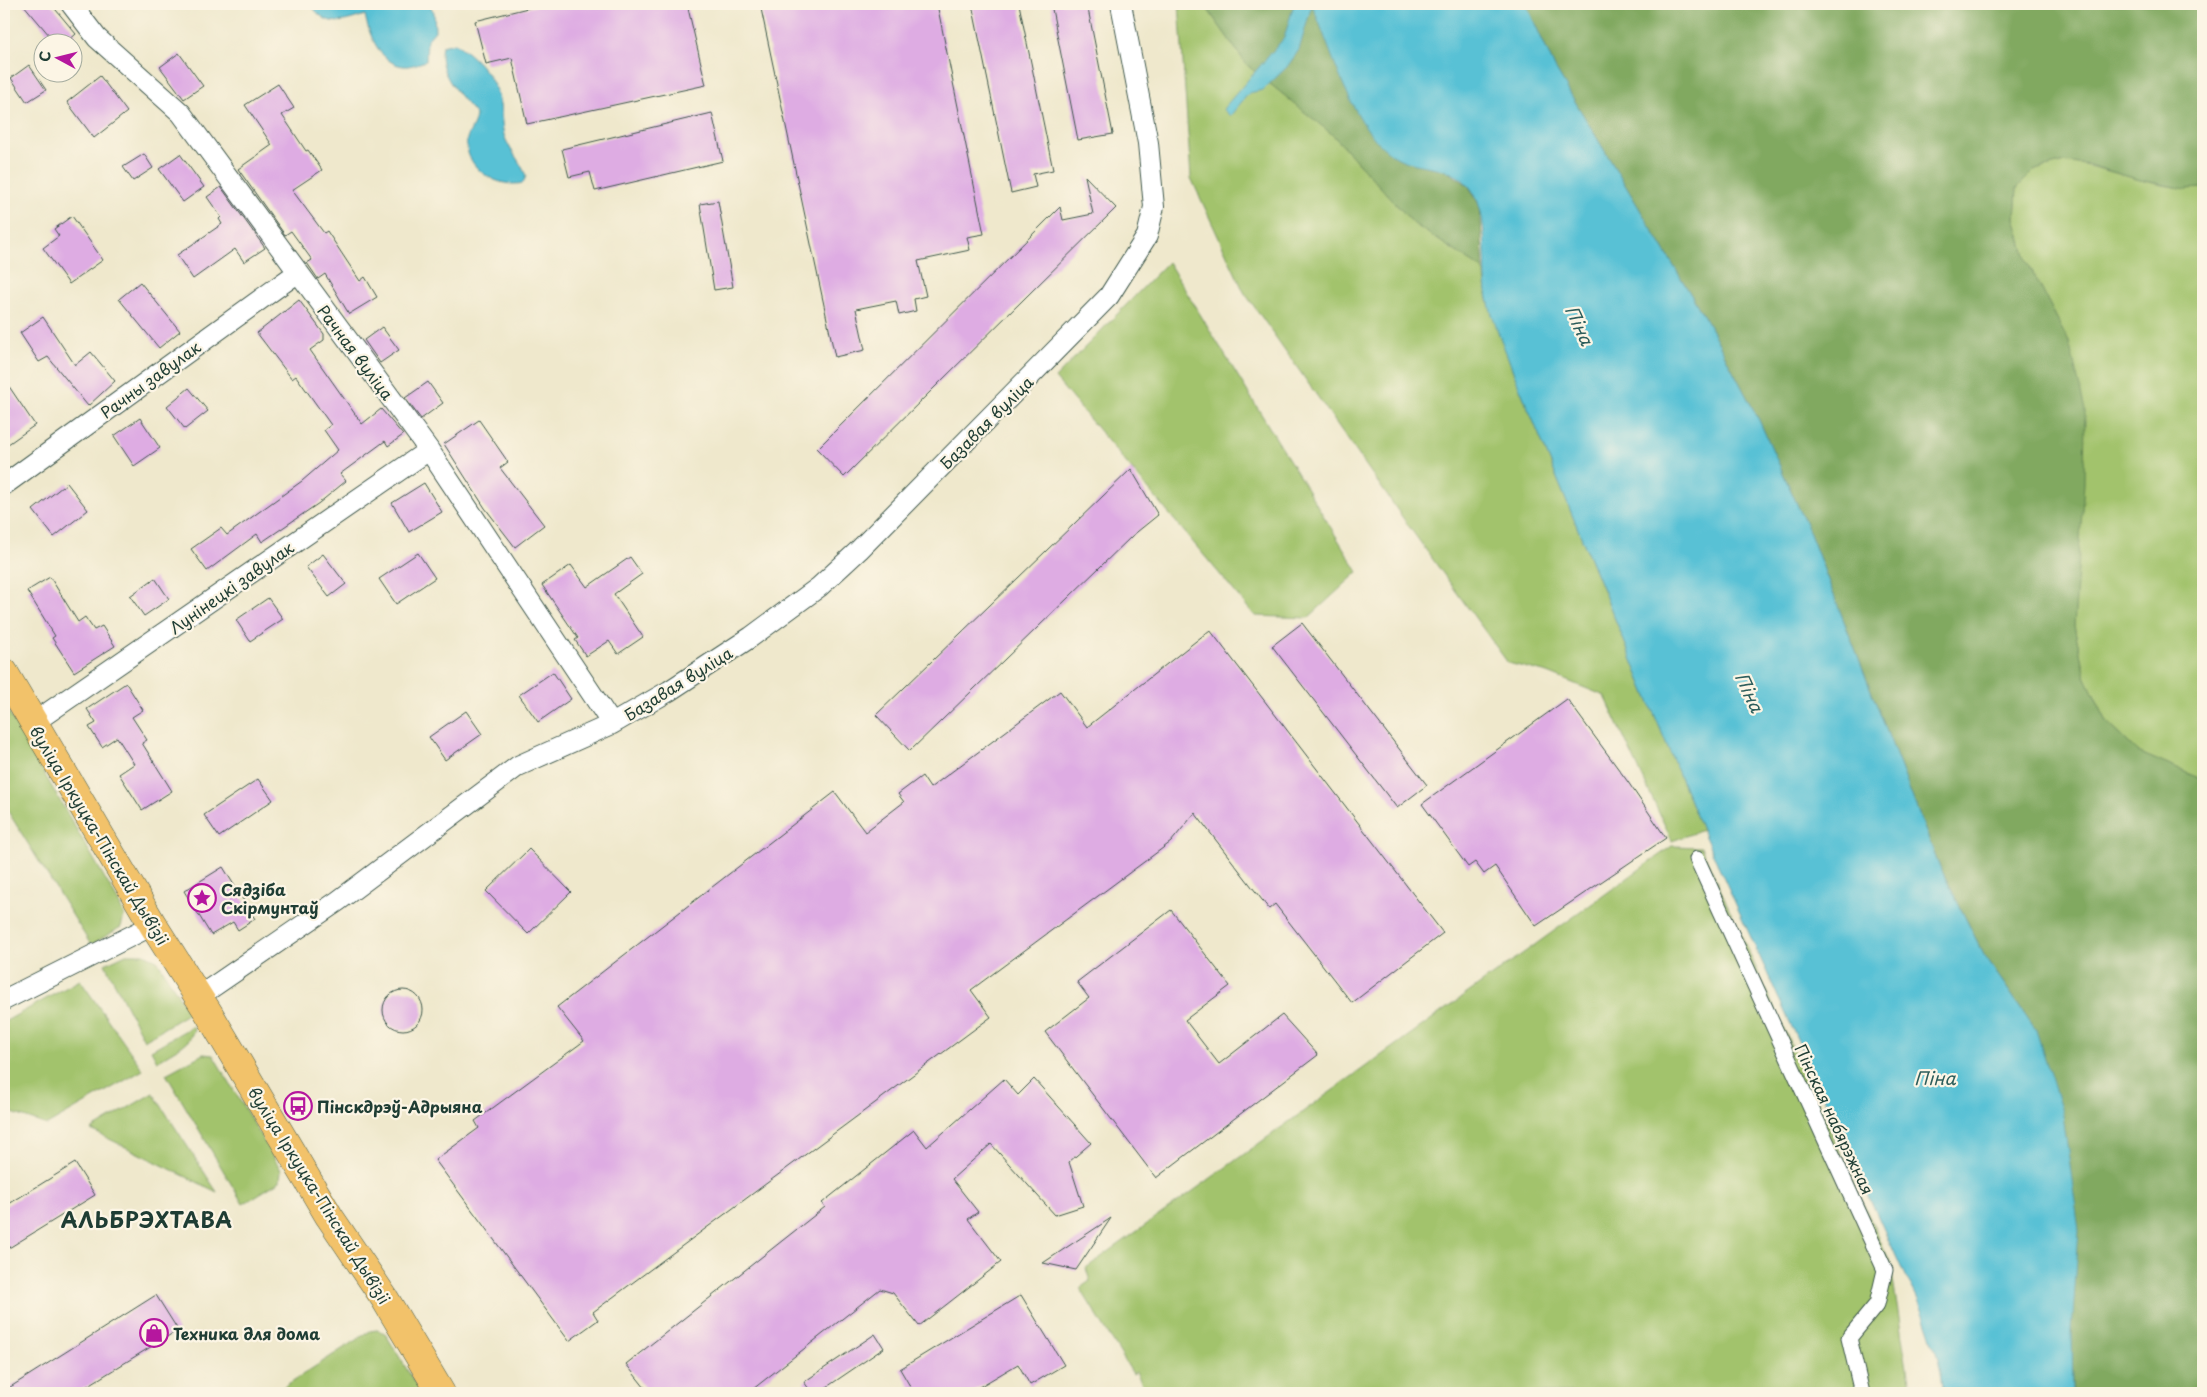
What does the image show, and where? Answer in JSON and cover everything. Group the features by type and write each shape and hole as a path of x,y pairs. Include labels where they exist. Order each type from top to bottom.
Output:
{"main road":[{"name":"вуліца Іркуцка-Пінскай Дывізіі","path":"4,672 152,925 198,997 329,1216 385,1299 442,1393"}],"street":[{"name":"Рачная вуліца","path":"71,4 97,38 181,113 296,272 429,450 612,724"},
{"name":"Базавая вуліца","path":"612,724 669,691 751,637 819,587 859,550 1109,296 1147,236 1154,207 1148,143 1121,4"},
{"name":"Рачны завулак","path":"4,486 296,272"},
{"name":"Лунінецкі завулак","path":"33,723 429,450"},
{"path":"198,997 338,901 518,766 612,724"},
{"name":"Пінская набярэжная","path":"1697,859 1885,1270 1877,1304 1849,1338 1862,1393"},
{"path":"4,1000 152,925"}],"green space":[{"path":"1179,4 1204,4 1247,65 1333,135 1414,224 1484,270 1488,301 1514,374 1702,830 1672,841 1605,696 1548,673 1508,663 1410,528 1244,292 1191,178"},
{"path":"1204,4 1312,4 1352,101 1422,165 1445,170 1468,185 1480,206 1484,270 1414,224 1333,135 1247,65"},
{"path":"1526,4 2203,4 2203,188 2186,189 2140,180 2089,165 2064,162 2035,170 2017,188 2015,218 2026,259 2069,342 2085,410 2084,483 2074,626 2085,676 2107,722 2138,752 2203,780 2203,1393 2073,1393 2072,1330 2036,1030 1984,955 1938,863 1807,526 1759,420 1708,323 1555,68"},
{"path":"2064,162 2168,186 2203,188 2203,780 2138,752 2107,722 2085,676 2074,626 2077,560 2069,342 2026,259 2015,218 2017,188 2035,170"},
{"path":"1168,262 1358,572 1308,618 1255,616 1055,378"},
{"path":"4,704 118,901 124,915 121,927 91,945 4,805"},
{"path":"1672,846 1701,847 1890,1262 1911,1393 1147,1393 1136,1372 1133,1374 1080,1288 1090,1281 1086,1268"},
{"path":"126,954 144,954 157,960 189,1013 144,1040 105,964"},
{"path":"80,980 143,1070 47,1125 4,1110 4,1022"},
{"path":"193,1026 194,1030 189,1040 157,1061 151,1050"},
{"path":"203,1054 213,1055 281,1170 280,1181 243,1204 166,1074"},
{"path":"153,1093 217,1192 91,1130"},
{"path":"377,1330 385,1333 421,1393 274,1393 370,1331"}],"water":[{"path":"316,4 428,4 434,12 435,31 427,40 426,61 409,66 395,64 388,60 377,47 369,31 365,15 343,21 331,21 314,9"},
{"name":"Піна","path":"1294,4 1526,4 1555,68 1708,323 1759,420 1807,526 1938,863 1984,955 2036,1030 2063,1115 2079,1230 2072,1330 2073,1393 1943,1393 1943,1383 1936,1352 1918,1300 1906,1278 1702,830 1514,374 1496,327 1488,299 1483,223 1475,196 1468,185 1452,173 1398,158 1382,147 1368,131 1346,90 1312,5 1299,50 1287,67 1263,90 1249,93 1230,116 1223,109 1284,38"},
{"path":"455,43 482,67 496,91 500,104 504,135 526,176 523,183 503,183 493,179 476,167 471,159 467,149 467,139 476,115 451,83 446,74 441,56 442,46"}],"building":[{"path":"23,4 51,4 74,32 47,32"},
{"path":"544,4 687,4 706,85 527,124 512,58 486,64 475,21"},
{"path":"760,4 937,4 984,234 967,237 970,250 918,261 926,296 914,299 916,311 899,315 896,301 856,309 865,350 835,357"},
{"path":"972,4 1019,4 1053,170 1033,174 1036,187 1011,193"},
{"path":"1051,4 1087,4 1113,134 1078,140"},
{"path":"179,53 203,86 184,99 160,67"},
{"path":"29,65 32,69 32,82 41,82 46,90 27,102 11,78"},
{"path":"100,76 127,112 94,138 67,102"},
{"path":"278,84 294,108 282,115 306,151 308,150 322,170 292,190 324,233 327,231 360,281 365,277 377,297 349,314 325,274 318,279 307,263 312,260 291,231 285,235 238,169 272,145 245,105"},
{"path":"712,113 723,161 595,191 590,172 569,177 562,149"},
{"path":"144,154 153,168 133,181 123,167"},
{"path":"180,154 204,187 183,202 159,169"},
{"path":"1085,176 1116,208 844,477 817,449 1060,207 1063,220 1093,214"},
{"path":"221,187 265,248 244,262 235,249 193,279 177,255 222,224 219,219 221,217 207,197"},
{"path":"718,201 733,287 714,290 700,204"},
{"path":"72,216 103,260 69,284 43,248 59,236 54,229"},
{"path":"140,282 180,331 159,348 119,299"},
{"path":"299,300 324,334 324,340 310,350 362,424 381,409 403,435 388,446 385,441 340,474 346,481 319,503 262,542 257,534 207,571 191,549 221,528 227,535 302,481 338,450 324,430 331,425 296,376 292,379 257,333"},
{"path":"43,317 75,365 91,352 115,381 88,406 48,357 39,362 20,333"},
{"path":"382,327 399,350 380,363 364,340"},
{"path":"4,379 35,425 4,447"},
{"path":"428,382 443,403 421,419 405,398"},
{"path":"189,388 208,411 185,429 167,406"},
{"path":"140,418 160,448 134,466 114,436"},
{"path":"479,420 508,462 500,468 544,525 515,547 485,508 444,444"},
{"path":"1131,469 1158,515 1132,536 910,751 876,715"},
{"path":"67,483 88,510 54,537 33,510"},
{"path":"424,483 442,512 409,532 392,503"},
{"path":"418,553 435,578 396,604 379,579"},
{"path":"323,554 346,584 329,597 306,567"},
{"path":"630,557 642,574 614,594 643,637 618,654 609,641 586,656 575,640 578,638 542,585 571,565 587,587"},
{"path":"50,577 78,622 85,617 94,630 102,626 115,646 74,672 52,638 55,636 27,591"},
{"path":"155,578 169,599 144,616 130,596"},
{"path":"268,598 283,619 250,641 236,620"},
{"path":"1302,623 1427,785 1397,808 1272,646"},
{"path":"1210,630 1443,933 1352,1003 1275,904 1269,909 1195,813 1171,842 971,990 991,1017 593,1312 598,1320 569,1341 435,1160 479,1128 475,1121 584,1041 557,1007 835,792 865,832 904,802 898,794 922,776 930,788 1060,691 1087,727"},
{"path":"553,672 571,699 538,722 519,695"},
{"path":"126,683 143,710 132,717 147,740 142,743 172,791 142,810 119,774 134,764 117,737 102,747 89,727 96,723 87,709"},
{"path":"1567,699 1628,782 1666,838 1536,926 1495,866 1484,874 1475,862 1468,867 1422,804"},
{"path":"466,711 482,734 445,760 429,737"},
{"path":"258,779 273,800 219,837 204,815"},
{"path":"529,849 571,892 528,934 486,891"},
{"path":"223,867 255,919 238,930 233,922 211,935 184,891"},
{"path":"1171,910 1230,986 1185,1020 1219,1064 1282,1015 1318,1055 1156,1178 1045,1032 1089,998 1077,982"},
{"path":"407,990 414,993 420,999 423,1010 422,1018 414,1027 407,1030 399,1030 392,1027 384,1018 383,1006 386,999 395,991"},
{"path":"1004,1079 1018,1095 1034,1079 1091,1143 1069,1162 1083,1206 1055,1215 991,1144 952,1179 978,1212 968,1219 1001,1262 919,1326 893,1293 880,1289 748,1393 649,1393 626,1364 825,1207 822,1203 914,1130 927,1147"},
{"path":"75,1163 95,1195 4,1251 4,1207"},
{"path":"1111,1218 1076,1270 1043,1263"},
{"path":"156,1295 178,1330 76,1393 4,1393 4,1391"},
{"path":"1021,1295 1064,1365 1030,1385 1018,1364 969,1393 914,1393 900,1369"},
{"path":"875,1334 884,1348 818,1393 812,1393 804,1382"}],"place":[{"name":"Сядзіба Скірмунтаў","path":"202,898"},
{"name":"Пінскдрэў-Адрыяна","path":"298,1106"},
{"name":"Техника для дома","path":"154,1333"}],"district":[{"name":"АЛЬБРЭХТАВА","path":"147,1219"}]}
